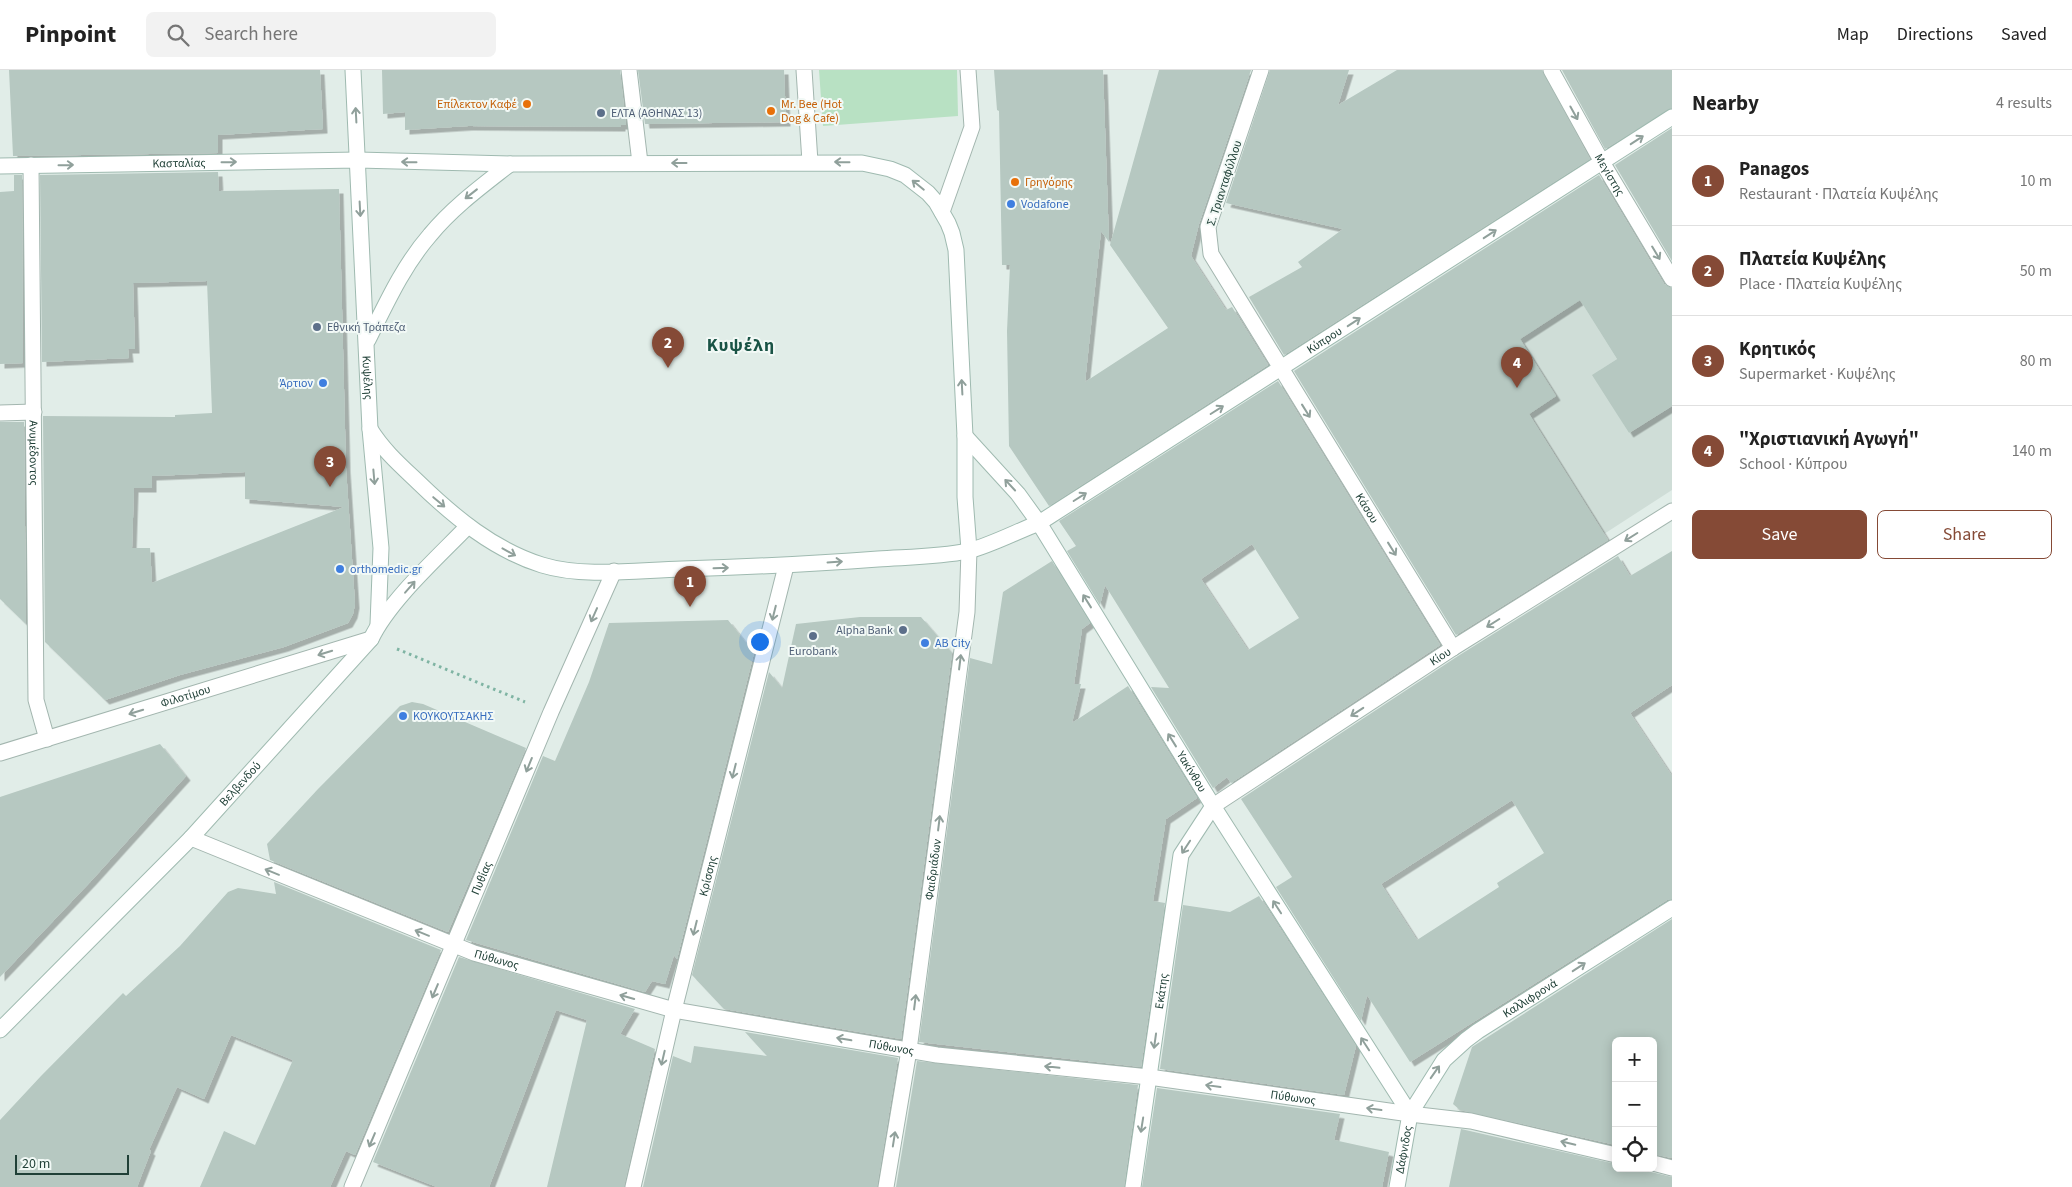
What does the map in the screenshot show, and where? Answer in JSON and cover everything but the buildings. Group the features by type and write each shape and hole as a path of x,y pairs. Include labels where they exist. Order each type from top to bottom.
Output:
{"street":[{"name":"Κυψέλης","path":"354,70 370,429 381,548 378,624"},
{"path":"629,70 640,163"},
{"path":"804,70 810,162"},
{"path":"942,212 972,127 968,70"},
{"name":"Σ. Τριανταφύλλου","path":"1261,70 1208,227 1211,254 1281,370"},
{"name":"Μεγίστης","path":"1550,70 1602,162 1672,278"},
{"name":"Κύπρου","path":"370,429 388,453 436,500 468,526 492,543 518,556 545,566 578,571 614,571 786,566 969,550 1039,523 1281,370 1672,117"},
{"name":"Κασταλίας","path":"0,166 358,160 510,164 810,162"},
{"name":"Φαιδριάδων","path":"810,162 862,163 890,169 905,175 928,193 942,212 952,233 956,250 965,436 965,497 969,550 967,612 909,1050 886,1187"},
{"path":"367,342 399,280 429,235 462,201 510,164"},
{"name":"Ανυμέδοντος","path":"30,165 36,700 46,739"},
{"name":"Κάσου","path":"1281,370 1453,648"},
{"path":"0,413 34,412"},
{"name":"Υακίνθου","path":"965,436 1018,494 1039,523 1213,806 1410,1114"},
{"name":"Κίου","path":"1213,806 1453,648 1672,511"},
{"name":"Βελβενδού","path":"0,1030 191,838 371,639 378,624 419,577 468,526"},
{"name":"Κρίσσης","path":"633,1187 674,1010 786,566"},
{"name":"Πυθίας","path":"352,1187 551,712 614,571"},
{"name":"Φιλοτίμου","path":"0,753 371,639"},
{"name":"Εκάτης","path":"1133,1187 1181,854 1213,806"},
{"name":"Πύθωνος","path":"191,838 454,946 674,1010 937,1055 1150,1077 1471,1121 1612,1154"},
{"name":"Καλλιφρονά","path":"1410,1114 1444,1060 1466,1040 1672,908"},
{"name":"Δάφνιδος","path":"1397,1187 1410,1114"},
{"path":"1657,1164 1672,1168"}],"path":[{"path":"371,639 551,712"}],"shaded area":[{"path":"1535,247 1574,290 1617,359 1600,370 1610,402 1629,433 1672,406 1672,490 1604,534 1529,414 1465,454"}],"green space":[{"path":"819,70 957,70 958,116 823,126"}],"place":[{"name":"Επίλεκτον Καφέ","path":"527,104"},
{"name":"Mr. Bee (Hot Dog & Cafe)","path":"771,111"},
{"name":"ΕΛΤΑ (ΑΘΗΝΑΣ 13)","path":"601,113"},
{"name":"Γρηγόρης","path":"1015,182"},
{"name":"Vodafone","path":"1011,204"},
{"name":"Εθνική Τράπεζα","path":"317,327"},
{"name":"Πλατεία Κυψέλης","path":"668,368"},
{"name":"Άρτιον","path":"323,383"},
{"name":"\"Χριστιανική Αγωγή\"","path":"1517,388"},
{"name":"Κρητικός","path":"330,487"},
{"name":"orthomedic.gr","path":"340,569"},
{"name":"Panagos","path":"690,607"},
{"name":"Alpha Bank","path":"903,630"},
{"name":"Eurobank","path":"813,636"},
{"name":"AB City","path":"925,643"},
{"name":"ΚΟΥΚΟΥΤΣΑΚΗΣ","path":"403,716"}],"district":[{"name":"Κυψέλη","path":"741,345"}]}
